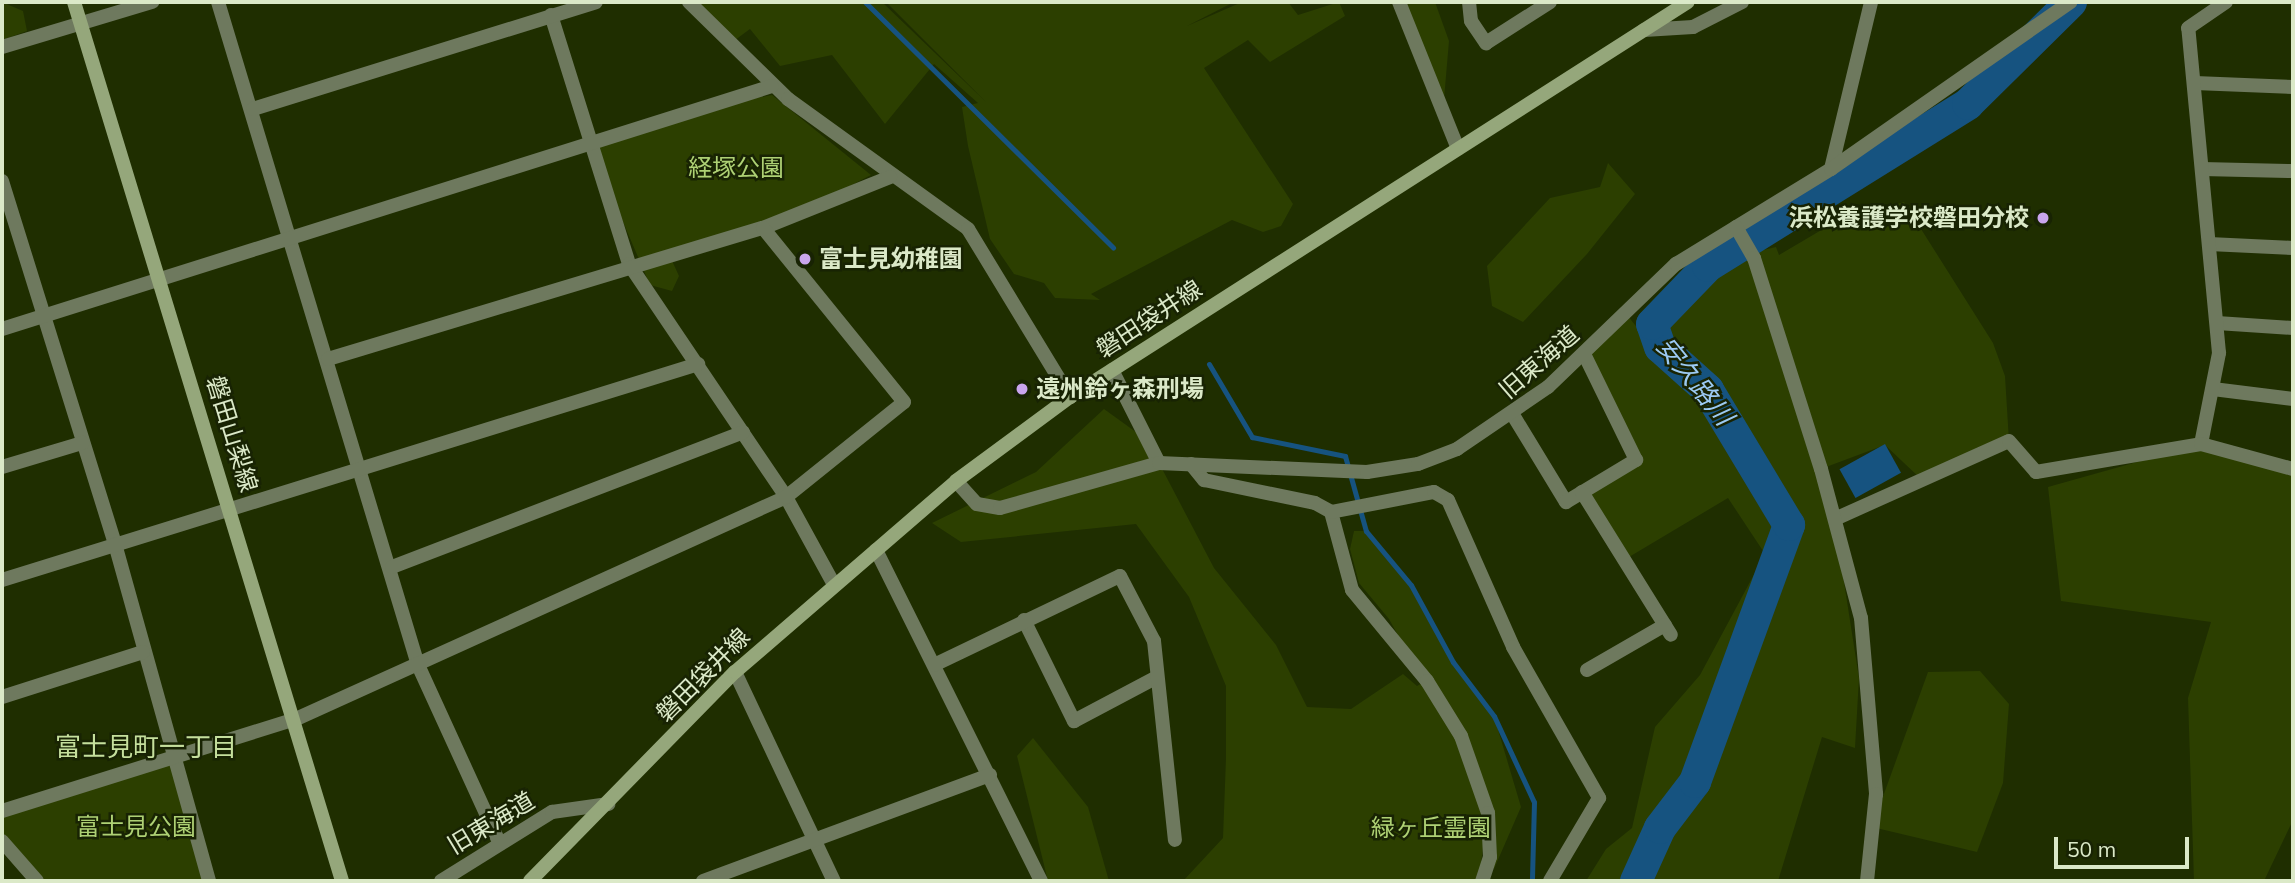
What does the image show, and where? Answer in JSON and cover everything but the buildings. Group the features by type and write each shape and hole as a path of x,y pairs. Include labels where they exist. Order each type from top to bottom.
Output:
{"main road":[{"name":"磐田山梨線","path":"74,2 233,512 342,881"},
{"name":"磐田袋井線","path":"530,881 735,672 833,583 956,481 1070,397 1687,2"}],"street":[{"path":"2,47 152,2"},
{"path":"218,2 392,567 418,665 498,840"},
{"path":"253,109 596,2"},
{"path":"689,2 772,86 890,177 968,229 1070,397"},
{"path":"1399,2 1458,149"},
{"path":"1469,2 1471,21 1486,43 1550,2"},
{"path":"1644,30 1693,27 1742,2"},
{"path":"1831,169 1871,2"},
{"name":"旧東海道","path":"956,481 977,504 1000,508 1159,463 1367,472 1418,464 1513,415 1584,354 1642,291 1736,227 1831,169 2070,2"},
{"path":"2201,444 2213,389 2217,323 2188,28 2226,2"},
{"path":"551,15 629,264 786,497 833,583"},
{"path":"2195,83 2293,87"},
{"path":"2,329 591,147 772,86"},
{"path":"2202,169 2293,171"},
{"path":"328,359 629,264 763,228 890,177"},
{"path":"3,188 41,316 115,544 172,758 209,881"},
{"path":"1736,227 1754,258 1837,518 1869,680 1876,794 1867,881"},
{"path":"2,811 296,719 418,665 500,622 786,497 904,402 763,228"},
{"path":"2209,244 2293,248"},
{"path":"2217,323 2293,328"},
{"path":"1513,415 1566,502 1636,460 1584,354"},
{"path":"2,580 115,544 233,512 698,364"},
{"path":"1112,370 1159,463"},
{"path":"2213,389 2293,399"},
{"path":"392,567 743,432"},
{"path":"1837,518 2009,442 2036,472 2201,444 2293,469"},
{"path":"2,467 82,443"},
{"path":"1191,464 1204,480 1315,503 1331,512 1434,492 1448,500 1514,647 1599,797 1550,881"},
{"path":"1582,492 1668,630 1587,670"},
{"path":"1331,512 1352,590 1427,681 1461,736 1488,813 1490,857 1482,881"},
{"path":"876,550 1041,881"},
{"path":"934,665 1120,576 1154,641 1175,841"},
{"path":"1024,620 1073,722 1157,677"},
{"path":"2,697 143,652"},
{"path":"735,672 834,881"},
{"path":"703,881 731,876 815,840 990,775"},
{"name":"旧東海道","path":"441,881 498,840 552,812 608,804"},
{"path":"2,841 37,881"}],"green space":[{"path":"2,2 23,11 27,31 2,40"},
{"path":"688,2 882,2 986,102 886,2 1234,2 1187,26 1242,2 1288,2 1298,15 1339,2 1345,16 1270,62 1248,40 1204,68 1293,204 1281,226 1263,232 1232,220 1091,294 1100,300 1055,298 1044,283 1014,274 990,239 968,146 962,107 978,103 934,64 885,124 832,55 780,66 750,29 731,43"},
{"path":"1399,2 1435,2 1449,41 1443,111"},
{"name":"経塚公園","path":"772,95 871,175 792,216 669,254 679,276 672,291 650,285 591,147 719,105"},
{"path":"1608,163 1635,194 1587,254 1523,322 1492,306 1487,266 1550,198 1600,187"},
{"path":"1904,202 1993,343 2005,376 2009,441 1922,480 1885,445 1826,467 1859,678 1855,748 1822,737 1778,881 1586,881 1606,849 1632,828 1655,727 1700,675 1765,554 1728,498 1624,560 1585,498 1641,462 1586,351 1624,311 1721,434 1660,347 1662,310 1720,260 1776,247 1779,255 1840,219"},
{"name":"緑ヶ丘霊園","path":"1104,409 1147,440 1214,568 1276,645 1307,707 1351,709 1403,674 1417,686 1424,682 1389,619 1359,583 1350,549 1354,531 1366,531 1411,585 1453,662 1494,716 1521,807 1494,869 1487,814 1479,881 1183,881 1223,838 1226,758 1226,686 1189,597 1136,524 961,542 932,523 1036,472"},
{"path":"2201,444 2293,469 2293,820 2264,881 2194,881 2188,698 2211,622 2061,601 2048,487"},
{"path":"1980,671 2009,704 2003,783 1977,852 1872,827 1928,672"},
{"path":"1033,738 1088,807 1109,881 1048,881 1017,756"},
{"name":"富士見公園","path":"171,758 209,881 41,881 2,836 2,816"}],"water":[{"path":"1885,444 1901,473 1856,498 1840,469"}],"waterway":[{"path":"865,2 1113,247"},
{"name":"安久路川","path":"1636,881 1660,828 1695,782 1789,525 1708,390 1660,347 1652,324 1708,266 1968,104 2071,2"},
{"path":"1209,364 1252,437 1345,456 1366,531 1411,585 1453,662 1494,716 1534,802 1532,881"}],"place":[{"name":"浜松養護学校磐田分校","path":"2043,218"},
{"name":"富士見幼稚園","path":"805,259"},
{"name":"遠州鈴ヶ森刑場","path":"1022,389"}],"district":[{"name":"富士見町一丁目","path":"146,747"}]}
